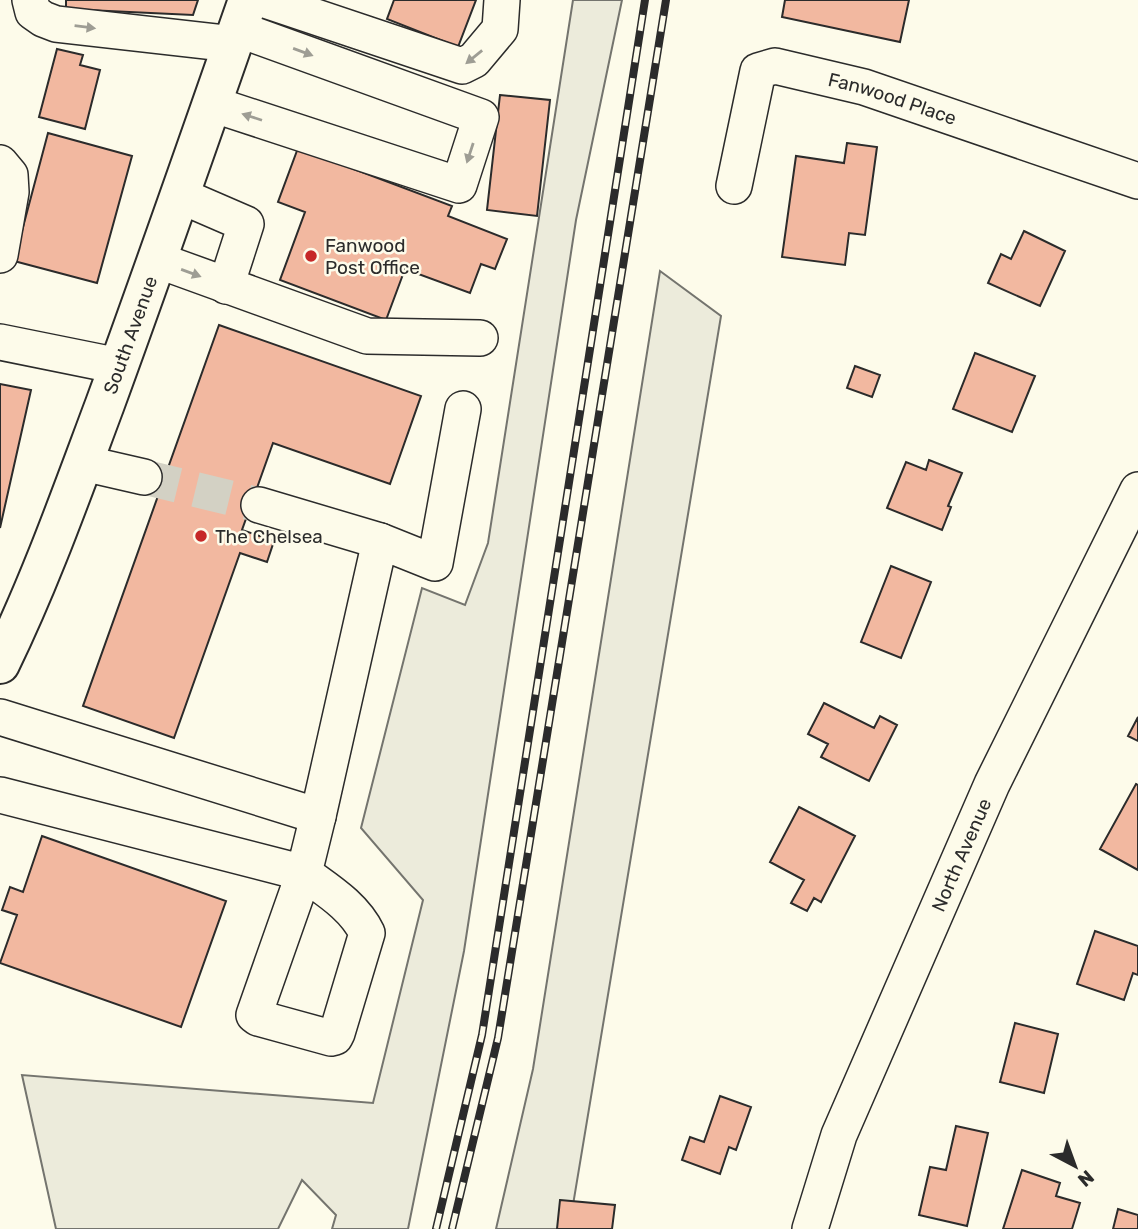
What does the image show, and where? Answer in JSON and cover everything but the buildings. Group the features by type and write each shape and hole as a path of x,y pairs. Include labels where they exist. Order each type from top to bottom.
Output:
{"main road":[{"name":"South Avenue","path":"0,664 26,609 83,463 240,24"}],"street":[{"path":"30,0 33,12 56,24 240,24 481,117 459,185 212,104"},
{"path":"265,0 462,66 474,60 500,29 502,0"},
{"name":"Fanwood Place","path":"734,186 758,71 775,66 864,87 1138,181"},
{"path":"0,163 10,175 11,192 0,255"},
{"path":"179,195 246,224 226,286"},
{"path":"157,260 367,336 480,338"},
{"path":"0,342 119,366"},
{"path":"259,505 380,541 435,564 463,409"},
{"path":"83,463 144,477"},
{"name":"North Avenue","path":"810,1229 839,1135 992,784 1138,490"},
{"path":"0,795 304,873 380,541"},
{"path":"0,717 318,816"}],"shaded area":[{"path":"573,0 622,0 576,220 464,951 408,1229 332,1229 336,1215 302,1180 278,1229 56,1229 22,1075 373,1103 423,900 361,828 422,588 465,605 488,543"},
{"path":"660,271 721,316 569,1229 496,1229 533,1069"}],"tunnel":[{"path":"144,477 259,505"}],"railway":[{"path":"436,1229 482,1035 645,0"},
{"path":"452,1229 498,1038 666,0"}],"place":[{"name":"Fanwood Post Office","path":"311,256"},
{"name":"The Chelsea","path":"201,536"}]}
